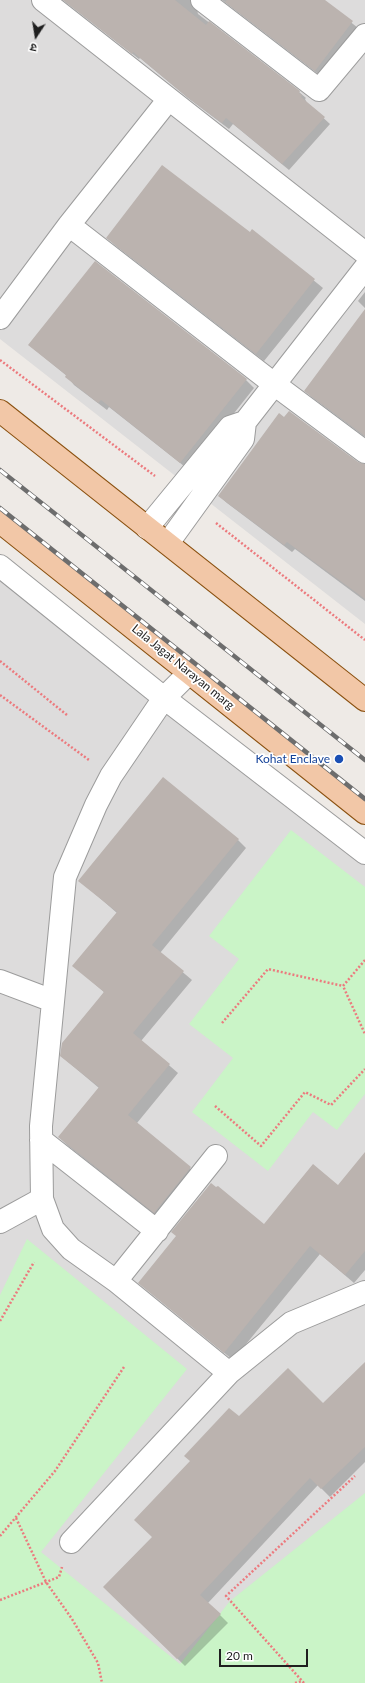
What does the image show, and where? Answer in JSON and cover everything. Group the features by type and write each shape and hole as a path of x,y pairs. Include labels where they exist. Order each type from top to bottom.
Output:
{"main road":[{"path":"0,411 365,700"},
{"name":"Lala Jagat Narayan marg","path":"0,522 365,813"}],"street":[{"path":"43,0 365,252"},
{"path":"202,0 319,90 365,35"},
{"path":"0,318 69,226 169,99"},
{"path":"69,226 365,452"},
{"path":"168,544 243,439 245,422 365,268"},
{"path":"147,528 230,427 245,422"},
{"path":"0,566 164,698 365,853"},
{"path":"189,673 164,698 111,776 96,805 65,877 40,1126 42,1199 53,1229 70,1249 116,1281 229,1373"},
{"path":"0,981 53,1001"},
{"path":"41,1140 157,1231"},
{"path":"116,1281 216,1156"},
{"path":"0,1222 42,1199"},
{"path":"71,1542 229,1373 291,1323 365,1292"}],"path":[{"path":"0,661 67,715"},
{"path":"0,695 111,776"},
{"path":"343,986 365,960"},
{"path":"222,1023 268,969 343,986"},
{"path":"343,986 365,1034"},
{"path":"215,1106 261,1146 305,1092 330,1105 365,1069"},
{"path":"0,1321 34,1262"},
{"path":"0,1536 55,1471 124,1367"},
{"path":"303,1682 226,1596 355,1476"},
{"path":"16,1518 46,1582 72,1619 98,1663 102,1683"},
{"path":"0,1600 59,1577 71,1542"},
{"path":"295,1683 303,1682"}],"shaded area":[{"path":"0,0 365,0 365,624 0,339"},
{"path":"0,558 365,851 365,1683 0,1683"}],"green space":[{"path":"291,830 365,887 365,1094 337,1130 313,1112 268,1171 192,1112 233,1058 189,1024 239,959 209,936"},
{"path":"27,1239 187,1369 41,1552 180,1664 230,1601 365,1493 365,1683 0,1683 0,1295"}],"building":[{"path":"63,0 175,0 206,25 209,21 300,91 299,93 302,95 301,97 325,117 282,164 226,118 222,123 187,97 133,52 132,54"},
{"path":"227,0 325,0 353,21 315,71 225,2"},
{"path":"162,165 250,232 252,229 315,279 256,354 106,238"},
{"path":"95,261 247,379 180,463 101,400 98,403 28,345"},
{"path":"365,309 365,436 304,391"},
{"path":"289,411 358,462 365,464 365,599 287,542 284,545 218,496 279,413 284,417"},
{"path":"163,777 239,839 152,945 184,971 133,1033 170,1064 128,1115 191,1167 154,1213 58,1137 99,1087 60,1056 62,1043 104,992 72,966 117,912 78,881"},
{"path":"365,1152 365,1251 345,1275 310,1246 224,1353 138,1283 176,1236 171,1232 211,1183 216,1187 218,1186 264,1224 313,1164 338,1185"},
{"path":"365,1362 365,1447 321,1489 310,1478 200,1595 221,1614 177,1659 103,1587 152,1537 134,1520 190,1461 184,1456 229,1408 239,1416 288,1368 323,1403"}],"railway":[{"path":"0,470 365,760"},
{"path":"0,508 365,799"}],"place":[{"name":"Kohat Enclave","path":"339,759"}]}
